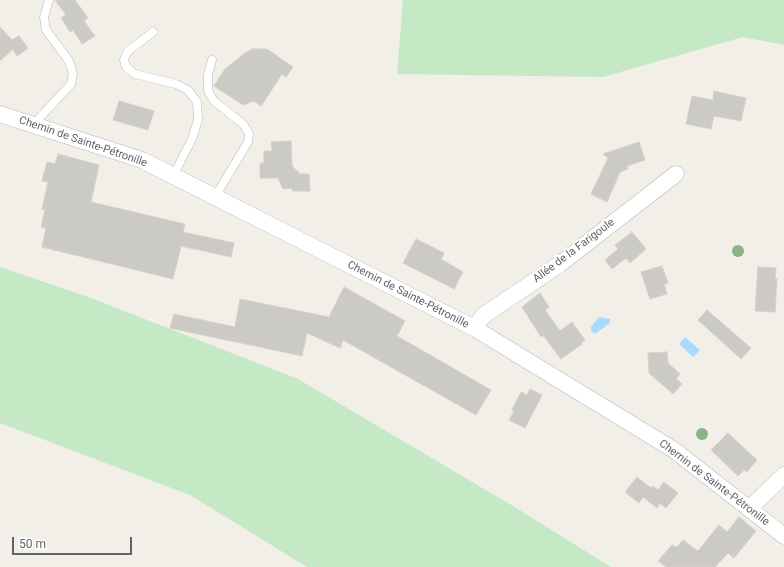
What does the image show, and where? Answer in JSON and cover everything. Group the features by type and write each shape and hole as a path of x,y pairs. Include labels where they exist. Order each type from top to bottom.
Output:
{"street":[{"name":"Chemin de Sainte-Pétronille","path":"0,114 142,160 474,328 674,450 784,536"},
{"name":"Allée de la Farigoule","path":"474,328 484,315 560,264 676,174"},
{"path":"749,509 784,475"}],"lane":[{"path":"33,125 71,84 73,74 69,61 46,30 44,17 49,0"},
{"path":"153,32 127,52 124,60 126,67 135,74 176,84 188,90 196,102 198,120 192,139 173,176"},
{"path":"212,60 208,75 208,91 214,101 243,124 249,134 248,142 215,197"}],"green space":[{"path":"403,0 784,0 784,45 743,37 603,77 397,74"},
{"path":"0,267 91,298 298,379 518,509 611,567 307,567 190,495 0,423"}],"water":[{"path":"599,317 610,319 610,323 595,334 591,331 591,327"},
{"path":"685,337 700,350 693,357 679,344"}],"building":[{"path":"55,0 75,0 88,18 84,21 95,36 82,44 73,30 70,32 61,18 66,15"},
{"path":"0,27 12,40 19,36 28,48 17,56 13,49 0,61"},
{"path":"253,49 267,49 293,67 286,77 282,74 261,106 254,101 243,105 214,86 225,69 245,53"},
{"path":"714,91 746,98 741,121 714,116 711,129 686,124 692,96 713,100"},
{"path":"119,101 154,111 148,130 113,120"},
{"path":"291,141 292,166 300,174 309,174 310,191 293,191 291,188 283,189 278,178 260,178 260,163 264,163 264,151 272,151 271,142"},
{"path":"639,142 645,160 627,166 628,169 620,172 607,202 591,194 608,158 603,154"},
{"path":"58,154 99,165 91,202 185,224 183,232 234,243 231,257 181,246 173,279 42,247 46,228 41,227 45,210 42,209 48,182 42,181 47,162 55,164"},
{"path":"632,232 646,249 630,263 626,258 612,269 605,260 618,249 615,245"},
{"path":"416,239 444,253 441,259 463,272 454,289 403,263"},
{"path":"662,266 668,283 664,284 667,294 650,299 641,272"},
{"path":"758,267 776,268 775,279 777,279 775,312 755,311"},
{"path":"344,287 405,321 397,336 491,390 476,415 343,340 340,348 307,333 302,356 170,328 174,314 235,327 240,299 329,317"},
{"path":"540,293 549,307 545,310 560,331 572,322 585,340 581,343 582,344 561,359 543,335 541,337 522,307"},
{"path":"707,310 751,348 741,359 698,320"},
{"path":"667,352 668,363 680,374 676,379 682,384 673,394 649,373 648,353"},
{"path":"530,389 542,395 525,428 509,420 521,392 527,395"},
{"path":"728,433 757,460 747,472 744,470 738,476 711,450"},
{"path":"637,477 651,488 652,486 658,490 664,482 678,493 666,508 660,503 657,508 643,497 639,503 625,492"},
{"path":"739,517 756,531 734,558 728,553 715,567 666,567 658,561 672,545 677,547 683,540 698,551 719,525 727,532"}]}
